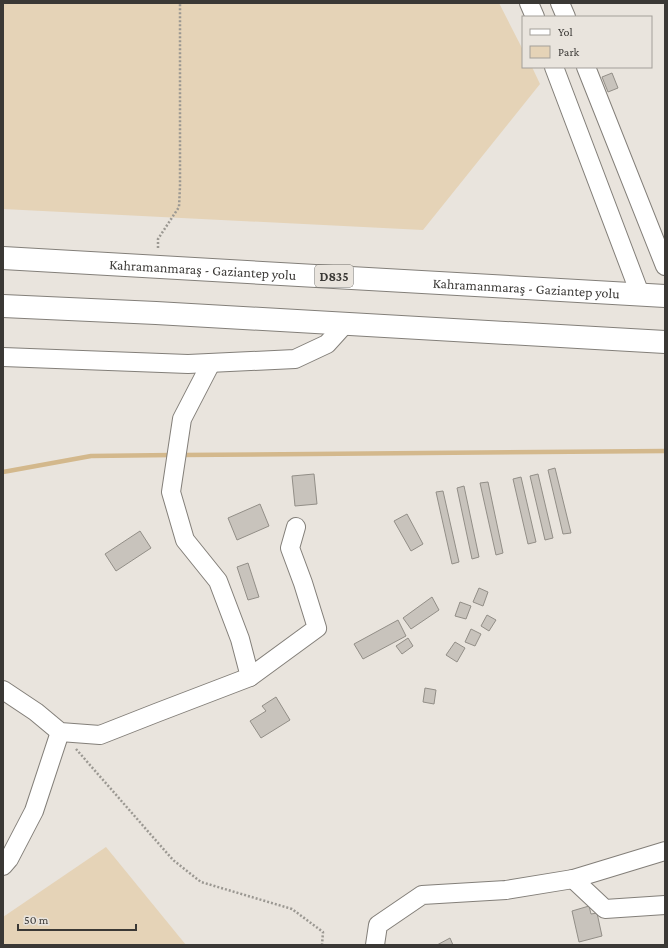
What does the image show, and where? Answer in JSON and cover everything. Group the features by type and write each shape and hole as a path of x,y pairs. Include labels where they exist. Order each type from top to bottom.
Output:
{"highway":[{"name":"Kahramanmaraş - Gaziantep yolu","path":"3,258 665,296"},
{"path":"3,306 148,312 665,342"}],"street":[{"path":"529,3 535,16"},
{"path":"560,3 566,16"},
{"path":"554,68 640,294"},
{"path":"586,68 665,266"},
{"path":"3,357 188,364 295,358 327,344 346,323"},
{"path":"211,363 182,419 171,492 185,540 218,581 240,639 250,677"},
{"path":"3,690 36,712 60,732 100,735 250,677 317,628 290,548 296,527"},
{"path":"3,866 9,859 34,811 60,732"},
{"path":"375,945 378,925 422,895 506,890 573,878 665,851"},
{"path":"573,878 605,909 665,905"}],"path":[{"path":"157,266 158,239 179,207 180,3"},
{"path":"60,732 173,860 201,882 292,909 323,932 322,945"}],"green space":[{"path":"3,3 499,3 522,48 522,68 532,68 540,84 423,230 3,209"},
{"path":"106,847 186,945 3,945 3,917"}],"building":[{"path":"612,73 618,88 608,92 602,77"},
{"path":"555,468 571,533 563,534 548,470"},
{"path":"314,474 317,504 295,506 292,476"},
{"path":"538,474 553,538 545,540 530,476"},
{"path":"521,477 536,542 528,544 513,479"},
{"path":"488,482 503,553 496,555 480,483"},
{"path":"464,486 479,557 472,559 457,488"},
{"path":"443,491 459,562 452,564 436,492"},
{"path":"260,504 269,526 237,540 228,518"},
{"path":"407,514 423,544 411,551 394,521"},
{"path":"140,531 151,548 116,571 105,554"},
{"path":"248,563 259,597 248,600 237,567"},
{"path":"479,588 488,592 483,606 473,602"},
{"path":"432,597 439,610 411,629 403,618"},
{"path":"460,602 471,606 466,619 455,616"},
{"path":"487,615 496,620 489,631 481,626"},
{"path":"398,620 406,636 363,659 354,644"},
{"path":"471,629 481,634 475,646 465,642"},
{"path":"408,638 413,646 402,654 396,646"},
{"path":"455,642 465,648 457,662 446,655"},
{"path":"425,688 436,690 434,704 423,702"},
{"path":"276,697 290,720 261,738 250,721 266,711 262,706"},
{"path":"589,906 591,914 597,913 602,936 579,942 572,911"},
{"path":"450,938 453,945 437,945"}],"waterway":[{"path":"181,455 665,451"},
{"path":"3,472 91,456 172,455"}]}
